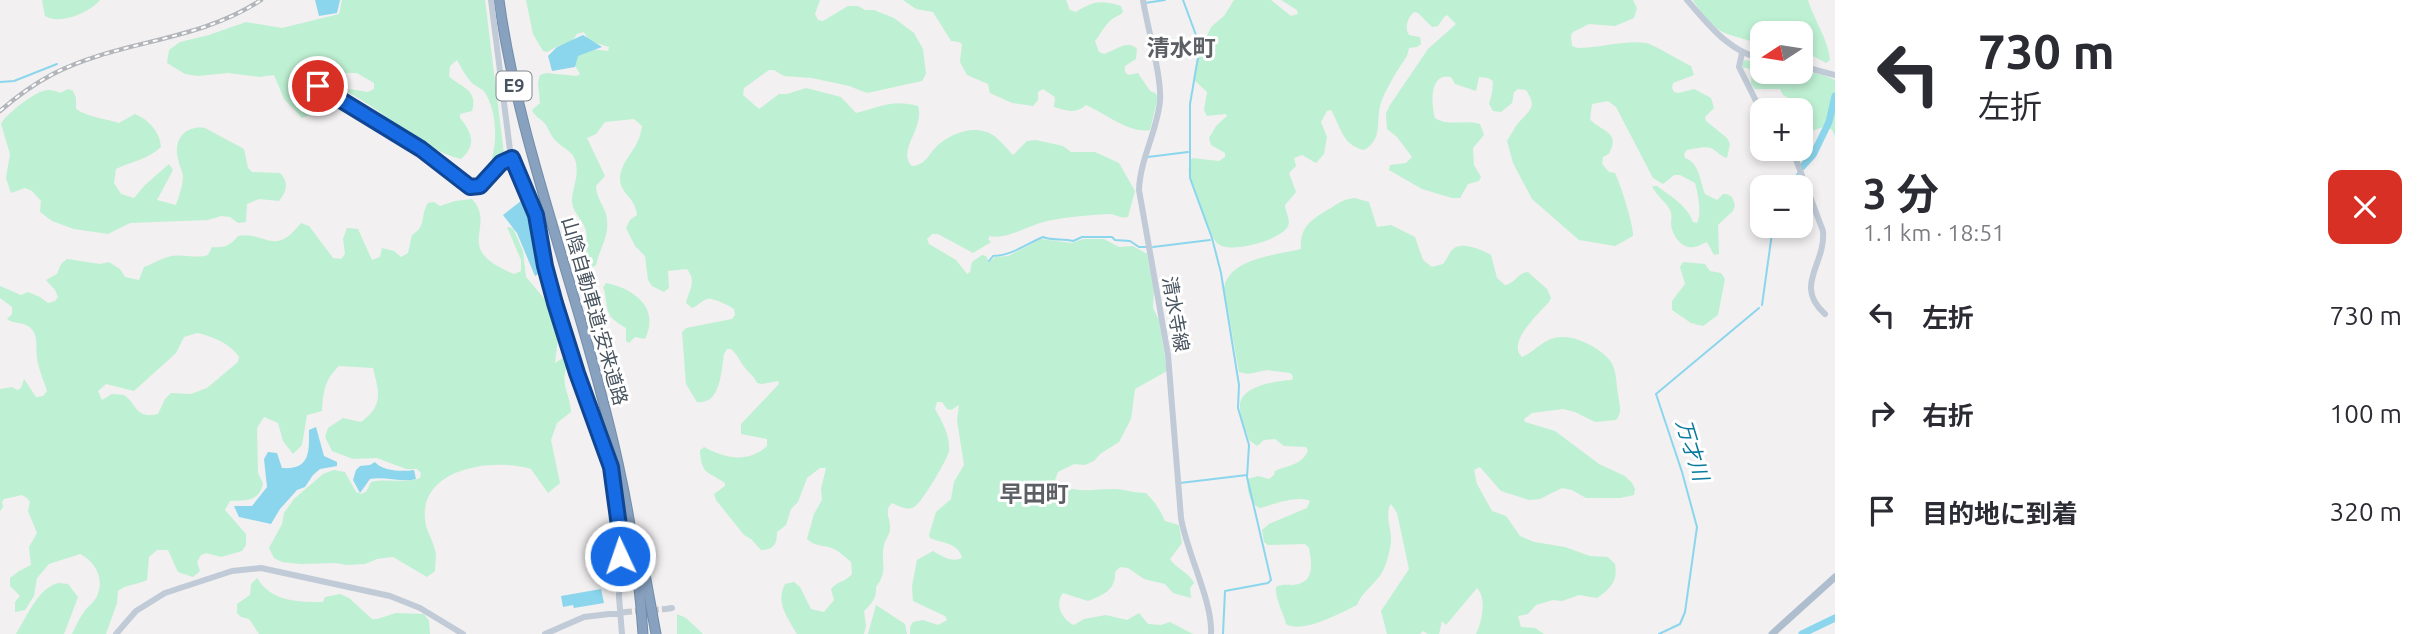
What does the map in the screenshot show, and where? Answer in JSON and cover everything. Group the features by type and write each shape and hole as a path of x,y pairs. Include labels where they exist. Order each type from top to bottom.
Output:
{"highway":[{"name":"山陰自動車道;安来道路","path":"499,0 516,94 614,446 634,547 643,634"},
{"path":"614,446 640,547 656,634"}],"main road":[{"path":"491,0 506,132 512,158 536,215 555,303 611,467 620,533 622,634"},
{"name":"清水寺線","path":"1143,0 1160,97 1158,116 1140,176 1139,190 1168,355 1184,531 1209,613 1211,634"},
{"path":"1687,0 1717,34 1742,53 1750,55"},
{"path":"1742,53 1739,67 1754,98"},
{"path":"1813,69 1835,75"},
{"path":"318,86 421,149 470,187 480,186 501,163 512,158"},
{"path":"1797,161 1823,231 1823,245 1810,288 1814,302 1825,314"},
{"path":"116,634 136,611 165,593 232,571 261,568 390,596 420,608 463,634"},
{"path":"1772,634 1835,577"},
{"path":"545,634 584,617 623,612"}],"green space":[{"path":"42,0 100,0 82,13 58,19 45,16"},
{"path":"342,0 485,0 504,154 492,168 489,167 494,149 495,128 492,107 483,90 473,84 457,60 450,66 449,76 467,89 473,98 472,111 460,114 471,138 470,148 461,159 432,148 347,92 350,89 368,92 374,89 374,83 357,73 332,73 309,59 303,60 303,71 292,85 295,94 312,107 310,115 302,118 284,99 274,75 259,77 228,73 198,76 185,74 167,63 169,50 180,42 246,22 282,28 339,14"},
{"path":"526,0 820,0 815,14 818,20 823,21 848,6 874,10 894,18 914,33 923,49 926,74 922,81 867,93 849,86 812,78 784,76 769,70 744,88 743,95 759,109 779,94 806,88 841,97 856,113 893,104 918,106 918,123 907,153 912,166 924,162 937,146 949,137 971,130 993,135 1013,155 1027,141 1036,140 1063,146 1071,152 1095,152 1119,163 1135,191 1128,217 1108,214 1047,221 1010,234 990,236 988,239 991,242 973,253 938,234 932,234 927,239 929,244 956,260 967,274 972,262 982,255 986,256 989,262 995,257 1008,256 1041,239 1072,243 1083,239 1104,239 1119,247 1133,246 1147,254 1154,289 1153,308 1159,320 1167,371 1135,389 1131,419 1119,442 1094,461 1085,465 1074,464 1058,472 1055,480 1076,490 1117,489 1146,493 1165,521 1179,525 1182,543 1170,559 1194,583 1190,588 1191,598 1173,593 1165,584 1144,579 1128,568 1120,567 1115,572 1111,588 1103,594 1088,601 1063,593 1059,607 1063,616 1074,625 1084,619 1106,615 1127,620 1139,613 1148,624 1161,625 1170,622 1193,634 910,634 913,622 923,620 938,625 947,620 945,616 913,601 912,586 917,560 933,551 950,559 962,558 954,546 930,538 929,535 936,512 951,499 954,482 964,465 957,420 959,405 951,410 942,402 937,402 935,409 947,434 949,451 918,504 909,508 892,503 889,506 890,529 883,551 883,571 875,597 864,611 864,634 797,634 782,604 785,584 794,582 800,587 811,609 824,612 834,600 831,589 852,574 851,562 840,553 807,539 814,514 822,500 821,489 826,468 820,468 807,478 786,525 777,532 775,543 769,549 761,550 744,535 716,500 714,494 725,486 725,483 704,468 700,450 704,447 728,456 744,457 760,452 767,446 767,439 741,434 741,424 779,384 778,381 757,383 733,351 727,349 718,386 711,398 697,402 686,384 682,332 686,328 732,319 735,315 734,309 709,299 692,308 686,303 692,282 687,269 668,271 669,288 664,292 652,286 648,280 645,256 635,246 626,228 630,220 637,215 620,179 622,168 641,133 642,126 634,119 605,122 596,134 587,138 605,176 596,186 607,221 606,235 596,265 593,267 589,263 586,254 586,231 572,205 577,173 575,159 558,143 532,110 540,103 540,75 546,73 577,76 580,74 574,64 577,55 591,49 608,51 609,47 589,41 584,32 577,34 571,43 543,51 533,34"},
{"path":"903,0 1066,0 1070,10 1076,12 1097,3 1121,6 1123,12 1111,20 1095,41 1099,52 1104,54 1125,45 1137,49 1136,59 1125,66 1125,72 1128,75 1138,73 1150,91 1158,97 1150,130 1126,126 1086,105 1075,111 1054,107 1055,97 1043,89 1038,92 1038,100 1033,106 1012,103 990,93 988,84 967,75 960,62 962,44 951,41 933,12 916,9"},
{"path":"1234,0 1271,0 1291,16 1298,14 1297,10 1281,0 1633,0 1637,8 1634,18 1615,26 1589,24 1573,32 1572,46 1587,48 1646,43 1691,66 1694,75 1673,83 1674,92 1694,89 1711,98 1714,108 1705,117 1706,121 1727,138 1730,144 1727,158 1708,147 1687,150 1684,154 1696,168 1705,194 1717,200 1727,194 1732,197 1735,205 1733,211 1718,225 1719,254 1714,255 1707,242 1688,247 1676,238 1670,210 1652,186 1657,186 1678,201 1693,222 1697,223 1699,209 1695,183 1680,175 1674,175 1663,184 1653,178 1616,107 1608,101 1592,104 1590,119 1612,138 1611,149 1603,157 1602,164 1609,172 1615,173 1631,223 1633,236 1615,246 1579,240 1532,199 1513,163 1507,141 1531,107 1526,90 1518,89 1514,92 1512,103 1501,112 1493,111 1489,104 1493,81 1488,78 1479,77 1476,91 1455,84 1451,77 1439,79 1435,84 1435,118 1445,122 1480,124 1484,135 1473,148 1474,165 1481,177 1479,181 1468,184 1460,198 1422,189 1389,170 1390,165 1406,163 1412,157 1397,137 1387,129 1386,113 1428,49 1456,24 1447,15 1438,26 1432,27 1414,12 1408,20 1407,29 1409,35 1420,37 1421,44 1409,48 1387,89 1380,107 1375,140 1364,150 1357,148 1347,140 1331,110 1327,111 1321,122 1327,137 1324,154 1316,163 1302,155 1294,158 1296,166 1289,173 1296,192 1285,205 1289,223 1284,231 1255,244 1224,247 1218,244 1197,199 1190,179 1189,163 1192,158 1219,161 1225,157 1225,153 1211,145 1209,138 1216,126 1227,116 1207,116 1204,110 1207,92 1193,79 1197,59 1211,27 1224,16"},
{"path":"1693,0 1808,0 1827,45 1830,60 1826,63 1813,56 1813,21 1750,21 1750,41 1720,31"},
{"path":"1745,60 1750,61 1750,70 1743,68 1742,63"},
{"path":"1813,73 1835,80 1835,136 1826,126 1813,131 1813,98 1788,98 1780,89 1755,89 1751,84 1813,84"},
{"path":"68,89 73,91 76,109 81,112 119,123 135,114 149,123 156,132 161,147 145,158 116,169 114,183 121,194 134,198 169,164 173,170 157,200 176,205 183,176 177,152 179,140 186,131 205,128 244,149 248,168 252,172 280,173 286,183 284,194 279,201 259,199 247,204 246,222 238,223 230,217 221,216 208,220 130,223 108,234 74,229 52,221 40,212 41,201 32,191 25,188 11,193 6,178 10,154 1,124 13,110 38,93 49,90 60,93"},
{"path":"1355,198 1369,202 1377,227 1391,225 1415,237 1423,260 1432,267 1443,264 1453,249 1467,246 1491,255 1497,278 1505,285 1528,272 1547,289 1551,298 1549,302 1526,328 1518,344 1522,357 1551,339 1570,338 1597,349 1613,366 1620,408 1616,420 1595,422 1563,409 1532,413 1524,419 1525,422 1555,431 1599,464 1625,476 1635,489 1634,495 1620,498 1586,498 1562,488 1540,499 1529,500 1501,491 1480,467 1474,470 1477,484 1492,511 1506,516 1520,536 1590,556 1608,557 1615,564 1612,584 1597,598 1579,595 1562,601 1553,600 1536,605 1528,614 1518,616 1521,627 1535,628 1544,634 1476,634 1483,604 1477,588 1446,625 1442,621 1439,634 1423,631 1420,634 1387,634 1381,611 1409,569 1397,513 1391,504 1388,517 1391,542 1386,563 1381,574 1357,605 1311,624 1286,624 1276,587 1300,584 1309,577 1309,548 1305,544 1268,545 1264,542 1262,530 1269,524 1307,508 1310,501 1292,500 1260,508 1251,500 1248,479 1258,476 1269,479 1275,471 1299,462 1308,450 1306,447 1284,446 1275,439 1264,440 1257,446 1249,440 1240,407 1245,394 1268,383 1292,380 1293,376 1290,373 1267,370 1248,374 1239,372 1224,288 1228,278 1244,264 1301,249 1303,233 1310,222 1342,202"},
{"path":"472,199 479,209 479,246 484,255 495,265 514,274 521,271 521,260 507,227 513,228 523,251 526,277 551,310 558,338 555,363 566,356 569,361 565,382 571,412 557,423 551,440 560,483 548,493 531,469 499,465 480,466 447,477 434,488 427,501 425,523 436,557 435,571 427,577 393,557 365,564 346,565 300,564 274,558 269,548 282,524 284,513 294,499 323,474 334,470 345,472 356,492 361,494 366,492 371,482 420,478 421,473 417,469 406,469 377,458 353,459 332,451 325,437 328,428 343,418 361,422 373,410 378,398 373,368 339,366 326,386 322,411 307,415 302,445 293,454 283,441 278,423 264,417 257,428 258,473 263,483 261,489 259,494 251,499 230,501 225,510 246,534 246,545 242,551 221,557 206,553 201,555 197,562 200,571 193,577 178,572 168,550 157,550 149,557 147,580 118,591 117,603 106,634 72,634 84,612 96,598 100,583 94,566 80,554 49,564 37,578 34,596 25,610 15,612 15,602 20,596 10,586 10,578 31,565 29,547 37,533 28,511 30,502 22,495 4,499 0,511 0,389 12,387 17,390 21,388 24,379 36,397 43,396 47,391 38,362 34,333 26,325 7,319 12,314 12,307 0,298 0,286 21,295 28,292 48,303 58,297 46,280 57,274 61,264 67,259 100,264 109,262 120,269 125,277 139,280 144,267 165,258 208,255 212,247 226,246 238,236 277,241 292,233 301,223 309,226 333,258 341,259 345,254 343,239 347,228 358,229 372,260 380,257 382,248 394,251 401,257 408,253 412,235 422,224 428,203 434,202 440,206","holes":["197,333 226,344 239,357 238,362 207,388 191,394 171,393 158,414 151,415 141,413 124,395 112,394 102,400 98,391 106,384 134,391 176,353 184,337"]},
{"path":"1683,262 1705,264 1710,271 1721,273 1725,279 1718,315 1703,326 1691,323 1672,310 1672,301 1685,284 1680,267"},
{"path":"606,283 635,295 647,309 649,328 645,339 635,337 629,343 626,341 626,328 615,321 608,311 603,288"},
{"path":"257,578 270,592 295,601 323,602 325,597 340,594 349,598 372,619 396,613 424,614 429,621 430,634 259,634 249,619 237,613 237,604 250,595 251,584"},
{"path":"58,583 68,584 78,597 64,634 16,634 39,597"},
{"path":"876,605 905,624 907,634 868,634"},
{"path":"677,614 686,618 703,634 677,634"}],"water":[{"path":"315,0 340,0 337,13 319,16"},
{"path":"583,35 602,47 578,56 575,67 552,71 548,56 557,47"},
{"path":"521,201 529,203 533,219 540,273 535,276 517,233 503,215"},
{"path":"316,427 324,456 337,462 337,466 320,469 313,475 305,487 297,490 280,509 271,524 239,517 234,506 252,506 267,487 264,459 268,452 277,453 282,468 298,466 308,452 309,430"},
{"path":"375,462 388,469 414,470 416,479 370,479 360,493 353,480 356,470 360,466"},
{"path":"601,589 604,603 563,607 561,596"}],"waterway":[{"path":"1145,3 1165,0"},
{"path":"1183,0 1200,46 1190,104 1190,178 1212,238 1221,273 1239,385 1238,408 1249,445 1247,477 1271,580 1268,583 1225,591 1223,634"},
{"path":"0,82 14,81 57,64"},
{"name":"万才川","path":"1802,167 1813,155 1829,122 1835,96"},
{"path":"1148,157 1188,152"},
{"path":"989,261 993,256 1012,252 1043,237 1073,241 1082,237 1112,237 1115,240 1130,241 1139,247 1148,247"},
{"name":"万才川","path":"1762,305 1771,238"},
{"path":"1153,247 1210,240"},
{"name":"万才川","path":"1659,634 1680,624 1685,612 1697,527 1656,394 1759,308"},
{"path":"1180,483 1247,475"},
{"path":"1802,634 1835,618"}],"tunnel":[{"path":"626,612 666,609"}],"railway":[{"path":"0,111 39,82 78,63 185,33 237,14 261,0"}],"district":[{"name":"清水町","path":"1181,48"},
{"name":"早田町","path":"1034,494"}],"route":[{"path":"318,86 421,149 470,187 486,182 504,160 512,158 536,215 555,303 611,467 620,556"}]}
